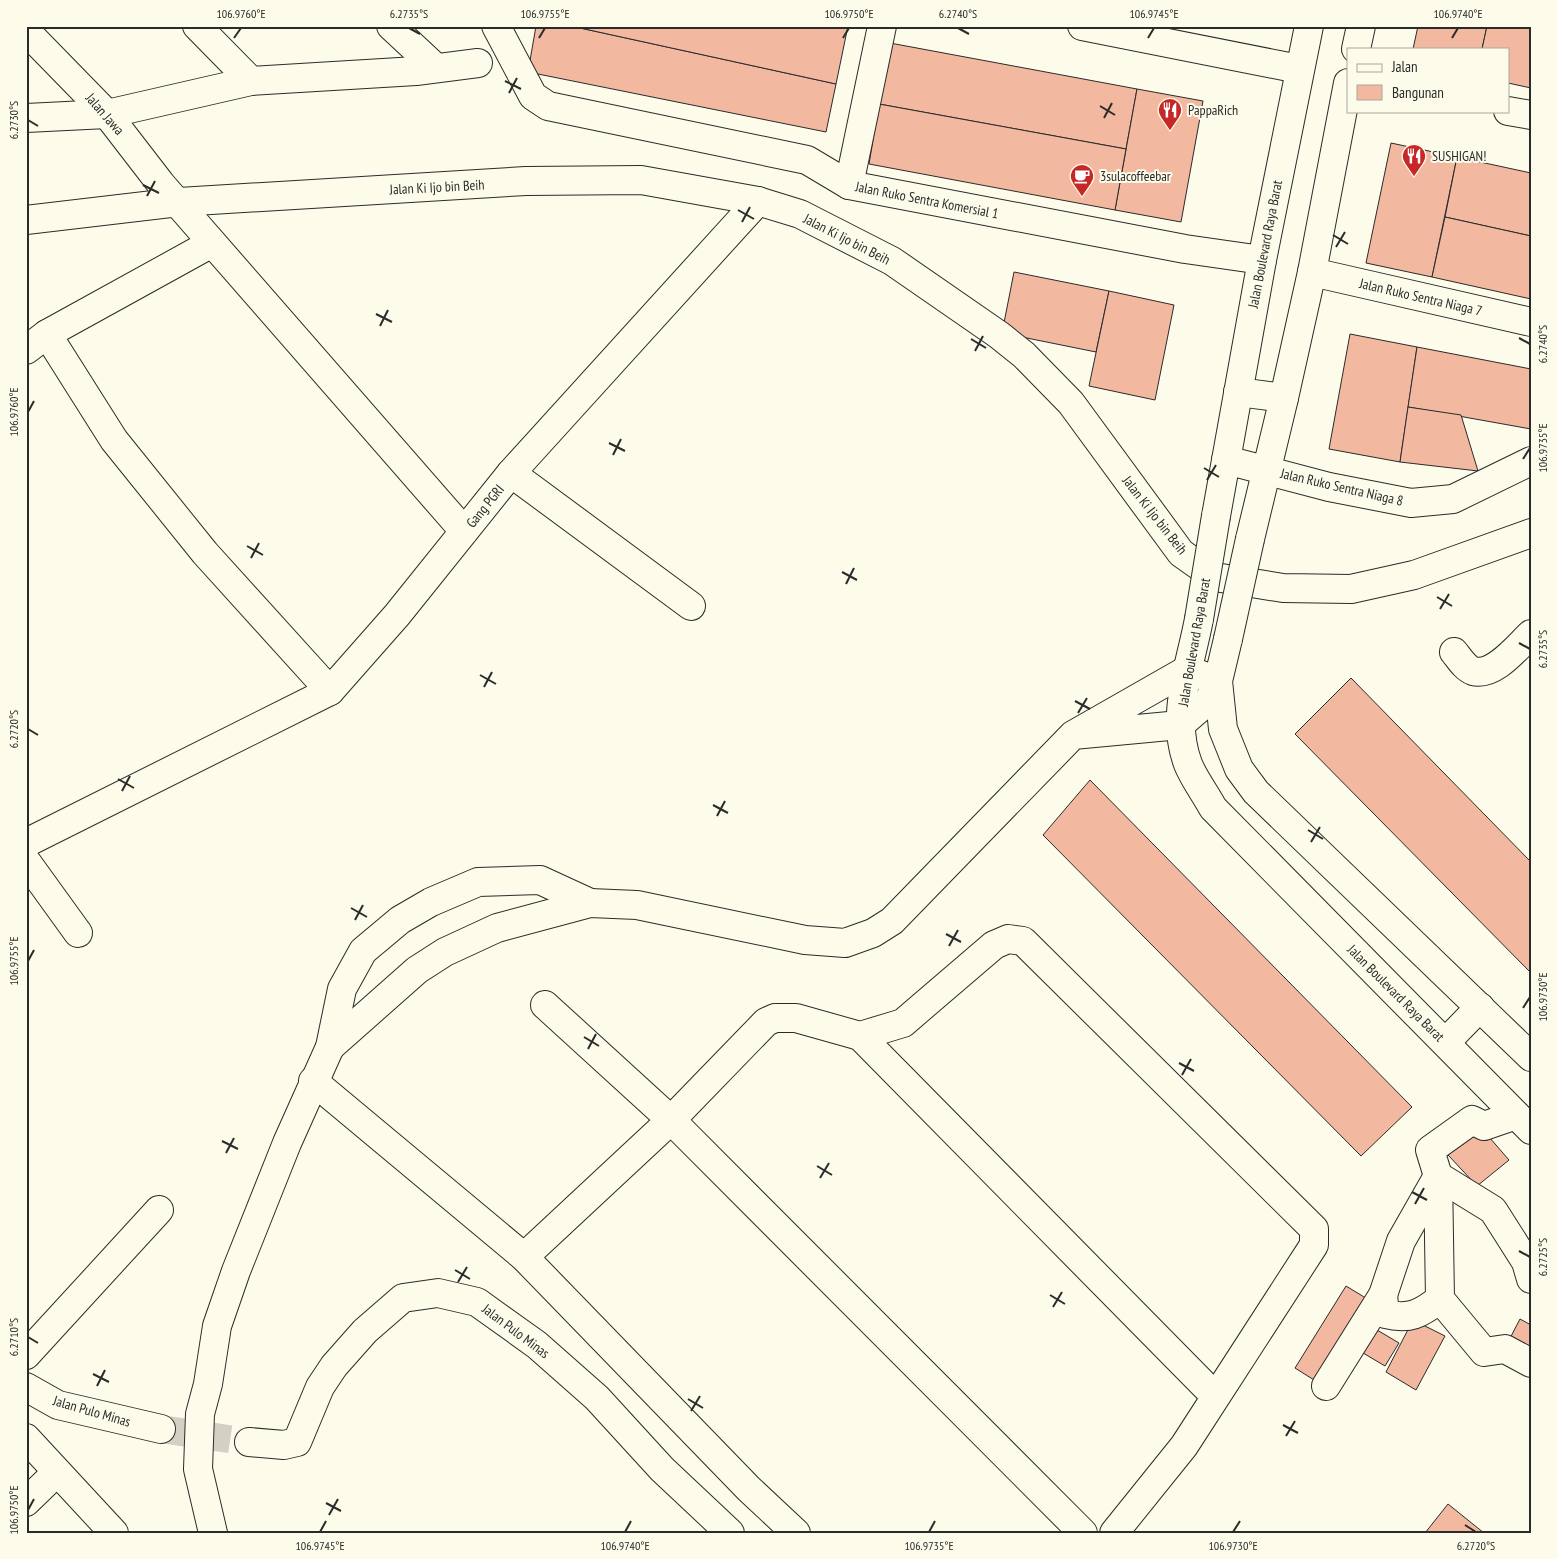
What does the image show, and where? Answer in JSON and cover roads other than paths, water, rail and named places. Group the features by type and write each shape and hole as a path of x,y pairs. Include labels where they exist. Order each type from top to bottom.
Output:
{"street":[{"path":"197,26 251,81"},
{"path":"391,26 436,68"},
{"name":"Jalan Ruko Sentra Komersial 1","path":"496,26 533,96 548,106 807,160 849,185 1175,247 1262,260"},
{"path":"849,185 882,26"},
{"path":"1082,26 1300,69"},
{"name":"Jalan Boulevard Raya Barat","path":"1309,26 1262,260 1198,619 1187,670 1180,736 1188,764 1213,808 1523,1122"},
{"path":"1356,48 1361,26"},
{"name":"Jalan Jawa","path":"26,31 107,114 161,184 179,202"},
{"path":"26,118 107,114 251,81 436,68 478,63"},
{"path":"1073,734 1180,725 1209,700 1218,681 1312,272 1347,88"},
{"path":"1510,111 1531,115"},
{"name":"Jalan Ki Ijo bin Beih","path":"26,220 179,202 526,181 640,180 758,202 800,214 892,261 999,335 1024,355 1071,403 1181,553 1215,577 1284,588 1351,589 1414,576 1531,533"},
{"name":"Gang PGRI","path":"179,202 212,243 464,532 511,474 758,202"},
{"path":"212,243 37,342 205,553 330,691"},
{"name":"Jalan Ruko Sentra Niaga 7","path":"1312,272 1531,322"},
{"path":"1238,392 1284,398"},
{"name":"Jalan Ruko Sentra Niaga 8","path":"1226,460 1329,486 1412,503 1453,499 1531,461"},
{"path":"511,474 691,606"},
{"path":"26,843 330,691 397,615 464,532"},
{"path":"1454,652 1468,668 1475,671 1487,670 1496,666 1531,634"},
{"path":"330,1047 417,970 445,952 497,928 590,903 637,905 805,940 845,943 873,933 892,921 1073,734 1187,670 1218,681"},
{"path":"1218,681 1223,729 1239,768 1256,792 1531,1057"},
{"path":"26,861 78,933"},
{"path":"213,1533 198,1469 200,1414 208,1384 218,1326 236,1270 313,1081 330,1047 342,989 363,951 400,920 431,902 478,882 540,880 590,903"},
{"path":"860,1036 903,1023 994,945 1008,939 1023,941 1314,1229 1314,1245 1184,1446 1114,1533"},
{"path":"545,1005 671,1120 1083,1533"},
{"path":"1446,1042 1480,1007"},
{"path":"524,1257 671,1120 766,1022 775,1018 796,1018 860,1036 1215,1396"},
{"path":"313,1081 524,1257 750,1489 796,1533"},
{"path":"1523,1122 1484,1126 1472,1120 1430,1150 1438,1176 1440,1299 1484,1352 1505,1349 1531,1363"},
{"path":"1438,1176 1493,1210 1526,1262 1531,1279"},
{"path":"1326,1386 1383,1295 1400,1241 1438,1176"},
{"path":"26,1355 159,1210"},
{"name":"Jalan Pulo Minas","path":"249,1442 284,1445 297,1442 320,1387 334,1366 366,1331 403,1298 438,1293 477,1302 537,1345 597,1398 662,1469 730,1533"},
{"path":"1383,1295 1385,1314 1402,1318 1423,1311 1440,1299"},
{"name":"Jalan Pulo Minas","path":"26,1386 58,1405 161,1429"},
{"path":"26,1438 114,1533"},
{"path":"26,1502 57,1472"}],"tunnel":[{"path":"161,1429 249,1442"}],"place":[{"name":"PappaRich","path":"1170,131"},
{"name":"SUSHIGAN!","path":"1414,177"},
{"name":"3sulacoffeebar","path":"1082,197"}]}
